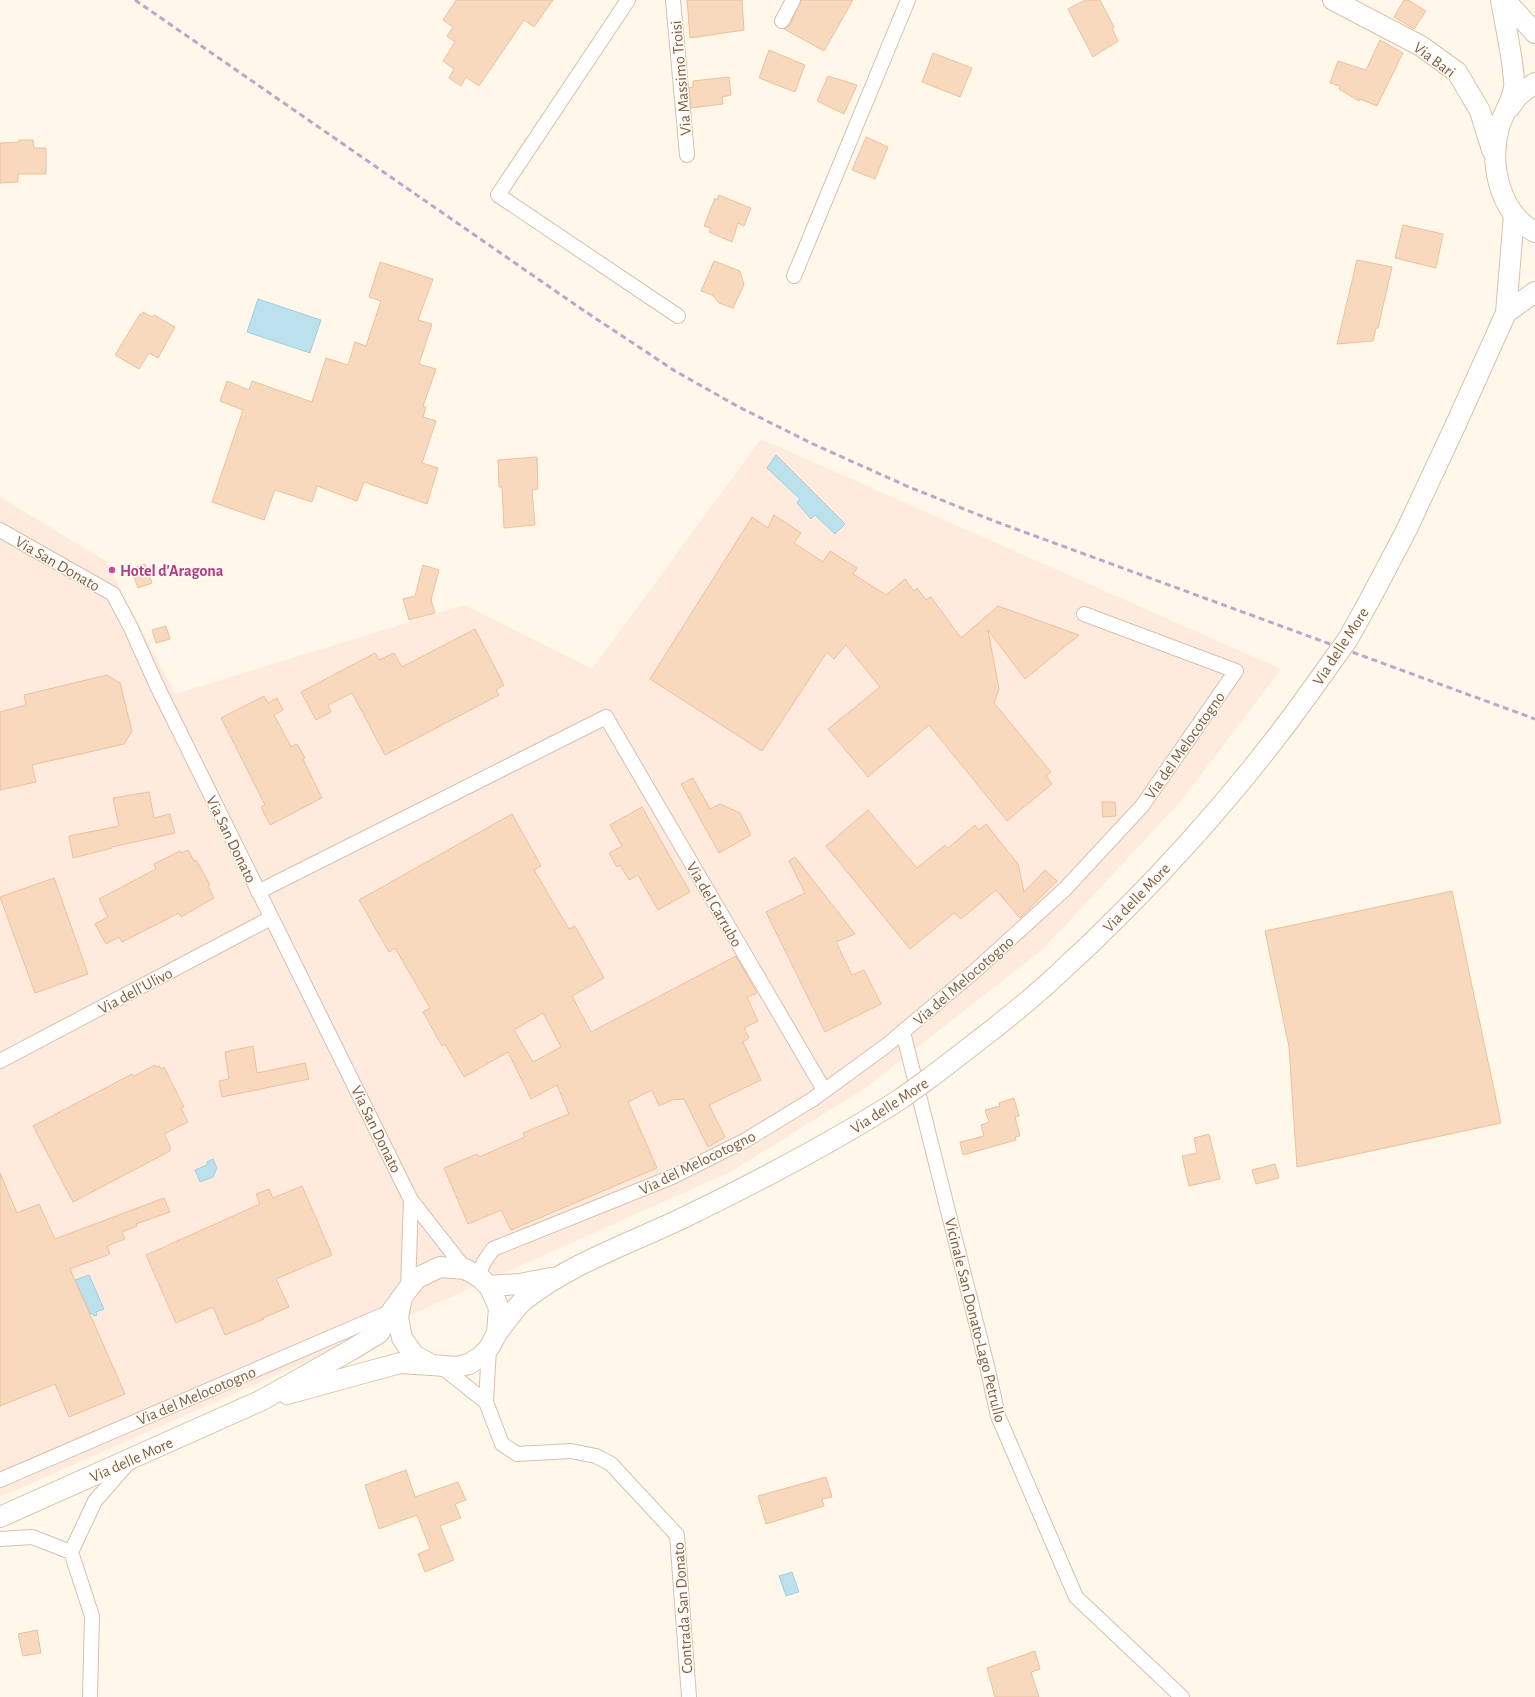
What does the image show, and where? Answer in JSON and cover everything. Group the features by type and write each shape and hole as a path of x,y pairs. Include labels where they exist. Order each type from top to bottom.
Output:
{"main road":[{"name":"Via Bari","path":"1333,0 1421,46 1457,72 1480,111 1494,156"},
{"path":"1501,0 1509,38 1514,86 1507,110 1499,127 1494,156 1499,187 1514,214 1535,232"},
{"path":"1505,0 1535,33"},
{"path":"1507,110 1518,96 1535,83"},
{"path":"1506,313 1514,214"},
{"path":"1506,313 1535,292"},
{"name":"Via delle More","path":"558,1276 685,1217 789,1164 856,1127 902,1098 989,1033 1037,992 1114,921 1236,788 1283,729 1348,639 1406,531 1506,313"},
{"path":"262,1400 379,1332 400,1299 417,1278 440,1267 477,1277 520,1284 558,1276"},
{"path":"262,1400 400,1363 456,1367 469,1364 480,1357 523,1302 558,1276"},
{"path":"477,1277 499,1308 493,1340"},
{"path":"400,1299 398,1318 402,1338 414,1354 438,1366"},
{"name":"Via delle More","path":"0,1517 262,1400"}],"street":[{"path":"628,0 498,195 678,316"},
{"name":"Via Massimo Troisi","path":"673,0 687,155"},
{"path":"782,21 793,0"},
{"path":"794,276 908,0"},
{"name":"Via San Donato","path":"0,530 113,594 130,626 157,686 258,892 361,1096 411,1200 477,1277"},
{"name":"Via del Melocotogno","path":"477,1277 484,1262 493,1249 672,1177 746,1140 824,1090 903,1032 976,970 1065,889 1137,811 1236,671 1084,614"},
{"name":"Via del Carrubo","path":"258,892 606,717 824,1090"},
{"name":"Via dell'Ulivo","path":"2,1056 271,918"},
{"name":"Vicinale San Donato-Lago Petrullo","path":"903,1032 987,1366 998,1416 1076,1597 1182,1697"},
{"path":"400,1299 411,1200"},
{"name":"Via del Melocotogno","path":"0,1480 400,1299"},
{"path":"486,1402 493,1340"},
{"path":"438,1366 486,1402"},
{"name":"Contrada San Donato","path":"486,1402 502,1444 517,1454 571,1451 596,1456 611,1464 677,1535 689,1697"},
{"path":"90,1697 92,1616 71,1552 95,1501 132,1459"},
{"path":"0,1540 32,1537 71,1552"}],"shaded area":[{"path":"761,439 1281,669 1181,801 1043,949 864,1089 730,1172 0,1497 0,497 106,561 175,694 465,605 592,669"}],"water":[{"path":"258,299 321,320 310,353 247,332"},
{"path":"776,455 845,524 835,534 815,515 811,519 797,503 800,499 767,468"},
{"path":"213,1159 217,1168 213,1177 200,1182 195,1170 207,1165 207,1162"},
{"path":"89,1275 104,1309 96,1312 97,1315 94,1316 92,1313 90,1314 75,1280"},
{"path":"792,1572 799,1592 786,1596 779,1576"}],"building":[{"path":"456,0 553,0 534,27 524,20 479,86 466,77 461,86 449,78 454,69 443,61 455,42 447,36 453,27 443,20"},
{"path":"687,0 742,0 744,30 690,38"},
{"path":"801,0 853,0 824,51 784,29 790,25"},
{"path":"1085,0 1100,0 1114,27 1112,28 1118,41 1093,57 1068,9"},
{"path":"1404,0 1408,0 1426,11 1414,29 1394,17"},
{"path":"1380,40 1403,53 1377,106 1360,99 1359,101 1339,89 1340,86 1330,83 1338,61 1366,70"},
{"path":"769,50 805,65 795,92 759,78"},
{"path":"933,53 972,68 960,97 922,82"},
{"path":"828,76 857,85 844,114 817,101"},
{"path":"729,77 731,95 722,97 723,104 691,108 689,88 693,87 693,81"},
{"path":"866,137 888,147 875,179 852,170"},
{"path":"19,140 33,140 34,148 46,148 46,174 18,174 18,182 0,183 0,143 19,142"},
{"path":"719,195 751,208 744,226 738,223 732,242 709,232 711,228 704,226 715,198 717,200"},
{"path":"1403,225 1443,234 1436,268 1395,258"},
{"path":"1357,260 1392,267 1378,328 1376,328 1373,341 1337,344"},
{"path":"714,261 740,271 744,285 733,308 719,303 712,295 701,291"},
{"path":"380,262 433,279 418,320 432,324 419,364 436,369 423,406 426,407 423,417 436,421 422,463 438,468 427,504 364,482 357,501 317,486 312,502 275,490 264,520 212,502 243,410 220,401 227,381 249,390 252,381 312,402 326,358 348,365 355,342 366,346 381,301 369,297"},
{"path":"143,312 152,317 154,315 175,327 158,358 149,353 139,369 115,355 140,314 142,315"},
{"path":"537,457 538,489 532,490 535,525 504,528 502,487 499,487 498,460"},
{"path":"774,515 801,533 794,543 823,562 830,551 857,568 853,574 886,595 905,579 914,591 917,588 926,600 931,597 961,638 998,606 1079,635 1025,679 988,630 999,689 994,703 1051,772 1046,776 1052,784 1007,821 929,725 868,777 828,729 880,687 846,645 834,659 827,652 762,751 650,679 752,517 768,528"},
{"path":"145,564 152,583 138,588 131,569"},
{"path":"423,565 439,570 431,600 435,613 409,620 403,599 415,596"},
{"path":"166,626 170,639 156,643 152,630"},
{"path":"475,629 504,685 496,690 499,695 385,755 352,693 328,705 331,712 316,720 301,692 375,653 379,660 394,653 402,667"},
{"path":"107,675 120,683 132,731 124,744 32,765 36,782 0,790 0,712 26,705 24,695"},
{"path":"264,696 268,703 277,698 283,710 274,715 291,747 297,744 305,758 303,759 322,798 270,825 261,807 265,805 221,718"},
{"path":"693,778 710,809 720,804 740,813 751,835 719,853 681,784"},
{"path":"149,792 154,818 170,814 175,833 112,847 73,858 69,836 119,826 113,798"},
{"path":"1102,802 1115,802 1116,816 1103,817"},
{"path":"642,807 690,892 658,910 638,875 629,880 620,865 617,867 609,853 622,846 610,825"},
{"path":"868,810 917,868 945,845 948,848 975,825 979,830 986,824 1018,864 1024,892 1045,870 1057,881 1020,918 996,890 961,919 954,913 910,949 826,846"},
{"path":"512,814 541,866 534,870 569,929 575,926 604,978 572,996 591,1032 736,956 757,993 747,997 758,1021 744,1028 749,1038 743,1042 761,1080 709,1105 725,1137 708,1147 684,1099 672,1100 659,1106 652,1090 628,1102 657,1168 511,1230 501,1210 468,1224 444,1168 477,1154 479,1157 525,1137 523,1133 569,1114 557,1085 531,1099 508,1052 464,1077 445,1044 442,1046 423,1012 430,1008 395,948 389,952 359,900","holes":["543,1013 561,1047 533,1062 514,1030"]},
{"path":"188,850 194,861 196,860 210,885 208,886 214,898 181,917 179,913 122,942 119,937 106,944 95,924 108,917 99,899 156,869 154,864 180,851 181,853"},
{"path":"795,857 855,934 836,942 852,975 864,970 881,1004 825,1032 766,912 805,893 789,861"},
{"path":"54,878 88,974 35,993 0,897"},
{"path":"1452,891 1501,1123 1297,1167 1289,1047 1265,931"},
{"path":"253,1046 257,1073 305,1063 309,1079 222,1097 219,1081 229,1079 225,1052"},
{"path":"155,1065 156,1067 159,1066 161,1069 164,1067 184,1107 181,1108 188,1122 164,1134 170,1146 170,1151 73,1202 33,1126 132,1074 134,1076"},
{"path":"1014,1098 1019,1116 1015,1117 1020,1136 1015,1137 1016,1140 963,1155 960,1142 984,1136 981,1125 989,1122 985,1110 1000,1106 999,1103"},
{"path":"1209,1134 1220,1179 1189,1186 1182,1156 1197,1153 1194,1138"},
{"path":"1275,1164 1279,1178 1256,1184 1252,1170"},
{"path":"0,1173 17,1213 39,1204 55,1239 164,1198 170,1212 136,1224 137,1226 122,1232 125,1239 107,1246 110,1254 70,1269 125,1394 69,1417 55,1384 0,1406"},
{"path":"302,1186 332,1255 276,1279 289,1307 225,1335 213,1307 176,1323 146,1255 260,1204 256,1194 269,1189 273,1198"},
{"path":"406,1470 415,1497 458,1482 466,1500 455,1504 461,1518 440,1526 454,1560 425,1572 418,1554 430,1549 417,1515 379,1529 365,1485"},
{"path":"826,1477 832,1497 822,1499 824,1506 766,1524 758,1496"},
{"path":"37,1630 41,1653 23,1656 18,1634"},
{"path":"1035,1651 1040,1669 1031,1672 1039,1697 995,1697 987,1668"}],"railway":[{"path":"135,0 580,308 675,371 737,406 813,444 909,487 994,521 1535,719"}],"place":[{"name":"Hotel d'Aragona","path":"112,570"}]}
